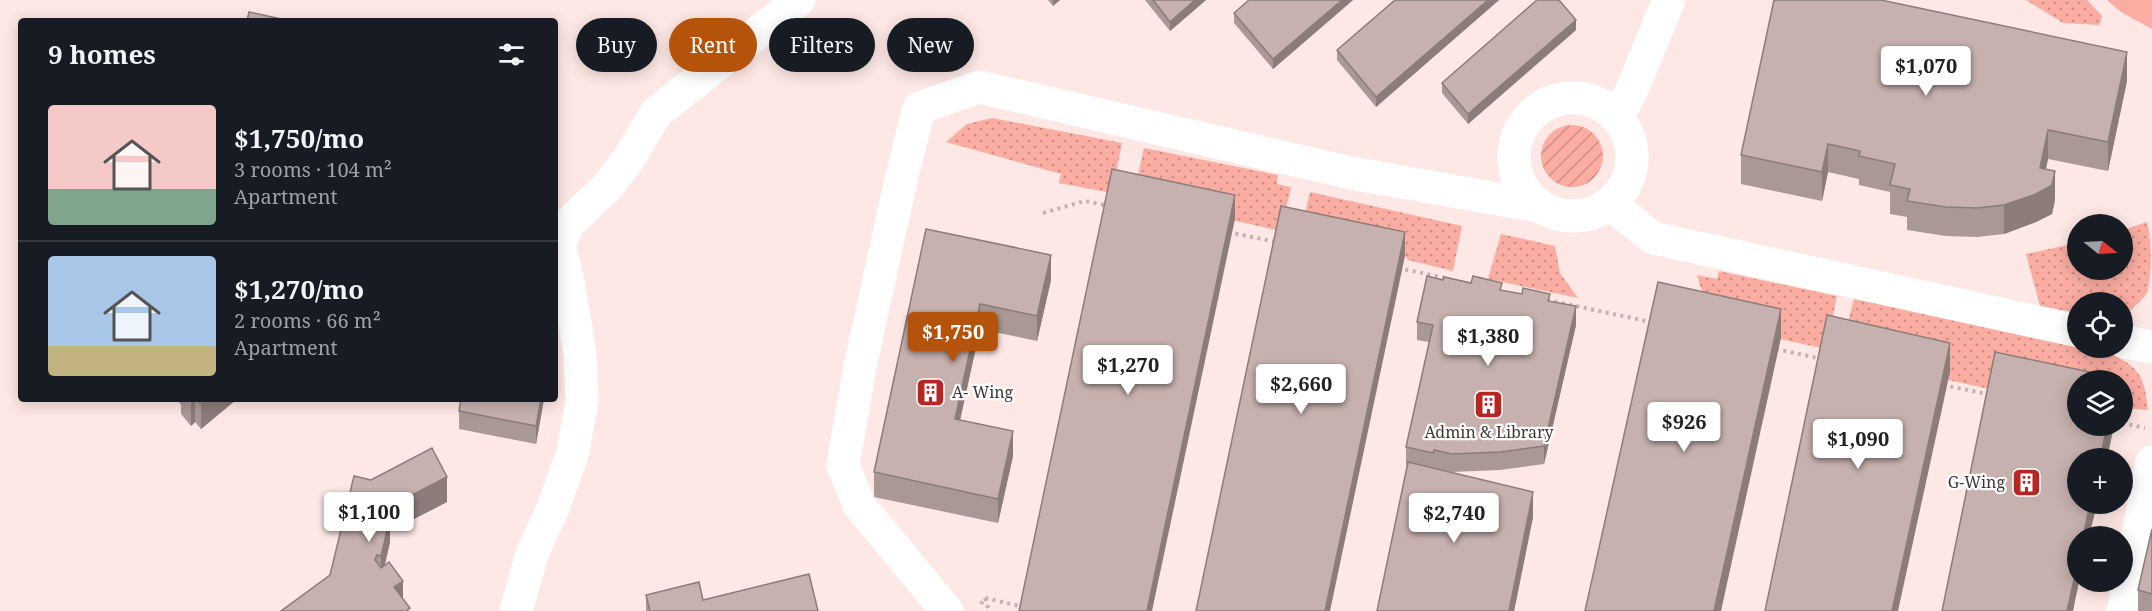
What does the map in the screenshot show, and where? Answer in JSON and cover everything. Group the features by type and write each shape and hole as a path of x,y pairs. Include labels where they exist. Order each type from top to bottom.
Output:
{"street":[{"path":"516,611 532,554 553,508 572,455 582,402 580,353 560,246 568,224 607,186 628,160 656,113 799,0"},
{"path":"1617,118 1669,0"},
{"path":"947,611 859,505 843,465 860,367 919,108 979,87 1351,173 1538,206 1555,214 1574,217 1593,213 1610,204 1623,189 1630,172 1632,153 1628,134 1617,118 1602,105 1583,98 1563,98 1545,105 1528,117 1518,134 1513,154 1514,164 1524,192 1538,206"},
{"path":"1610,204 1653,238 2067,329"},
{"path":"2133,343 2152,347"},
{"path":"2123,611 2152,462"}],"path":[{"path":"1043,213 1085,201 1120,208"},
{"path":"1225,231 1283,244"},
{"path":"1388,266 1447,279"},
{"path":"1540,299 1657,324"},
{"path":"1774,349 1832,361"},
{"path":"1937,384 1996,396"},
{"path":"2133,426 2152,430"},
{"path":"985,598 1025,607"},
{"path":"976,611 985,598"},
{"path":"985,598 989,611"}],"shaded area":[{"path":"2026,0 2087,0 2102,16 2100,25 2063,23"},
{"path":"2107,0 2152,0 2152,29 2121,12"},
{"path":"992,118 1122,143 1112,193 1059,183 1061,174 946,142 967,124"},
{"path":"1572,125 1584,127 1594,134 1601,144 1603,156 1601,168 1594,178 1584,185 1572,187 1560,185 1550,178 1543,168 1541,156 1543,144 1550,134 1560,127"},
{"path":"1144,148 1278,175 1277,184 1291,187 1281,231 1133,198"},
{"path":"1310,192 1462,226 1453,271 1408,260 1405,256 1300,235"},
{"path":"2147,222 2151,267 2147,293 2133,308 2133,292 2067,292 2067,311 2040,306 2026,254 2067,245 2067,280 2133,280 2133,227"},
{"path":"1501,234 1555,246 1560,273 1578,298 1488,279"},
{"path":"1719,271 1837,296 1826,349 1712,324 1697,275 1717,279"},
{"path":"1854,298 2067,344 2067,358 2119,358 2136,370 2140,376 2148,410 2133,409 2133,370 2067,370 2067,381 1994,390 1948,380 1842,348"}],"building":[{"path":"1153,0 1195,0 1170,22"},
{"path":"1249,0 1342,0 1273,59 1234,13"},
{"path":"1395,0 1488,0 1376,97 1337,50"},
{"path":"1537,0 1559,0 1576,20 1468,114 1442,83"},
{"path":"1774,0 1881,0 2127,52 2108,142 2048,130 2040,168 2055,171 2052,185 2036,194 2004,205 1977,208 1946,207 1907,201 1910,189 1890,185 1895,164 1859,156 1860,151 1828,144 1822,172 1741,155"},
{"path":"249,12 276,18 248,18"},
{"path":"1112,169 1235,195 1147,611 1019,611"},
{"path":"1281,206 1405,232 1325,611 1196,611"},
{"name":"A- Wing","path":"926,229 1051,255 1037,316 980,304 955,419 1013,431 998,499 874,472"},
{"name":"Admin & Library","path":"1427,276 1471,283 1473,276 1502,283 1500,290 1522,294 1523,288 1550,294 1548,301 1576,306 1544,446 1500,452 1452,454 1434,450 1433,453 1406,447 1433,325 1417,322"},
{"path":"1658,282 1781,309 1714,611 1585,611"},
{"path":"1827,315 1950,343 1892,611 1765,611"},
{"name":"G-Wing","path":"1995,352 2080,370 2067,370 2067,436 2105,436 2102,448 2067,448 2067,514 2088,514 2085,526 2067,526 2067,592 2071,592 2067,611 1942,611"},
{"path":"460,402 540,402 536,426 459,411"},
{"path":"432,448 447,477 410,496 408,493 389,504 386,517 390,518 381,556 377,555 375,560 381,568 389,562 403,581 394,587 410,608 406,611 281,611 330,575 354,476 371,480"},
{"path":"1408,462 1533,492 1509,611 1377,611"},
{"path":"2152,529 2152,594 2138,590"},
{"path":"809,574 818,611 650,611 646,595 699,582 703,600"}],"place":[{"name":"A- Wing","path":"931,392"},
{"name":"Admin & Library","path":"1489,404"},
{"name":"G-Wing","path":"2026,482"}]}
